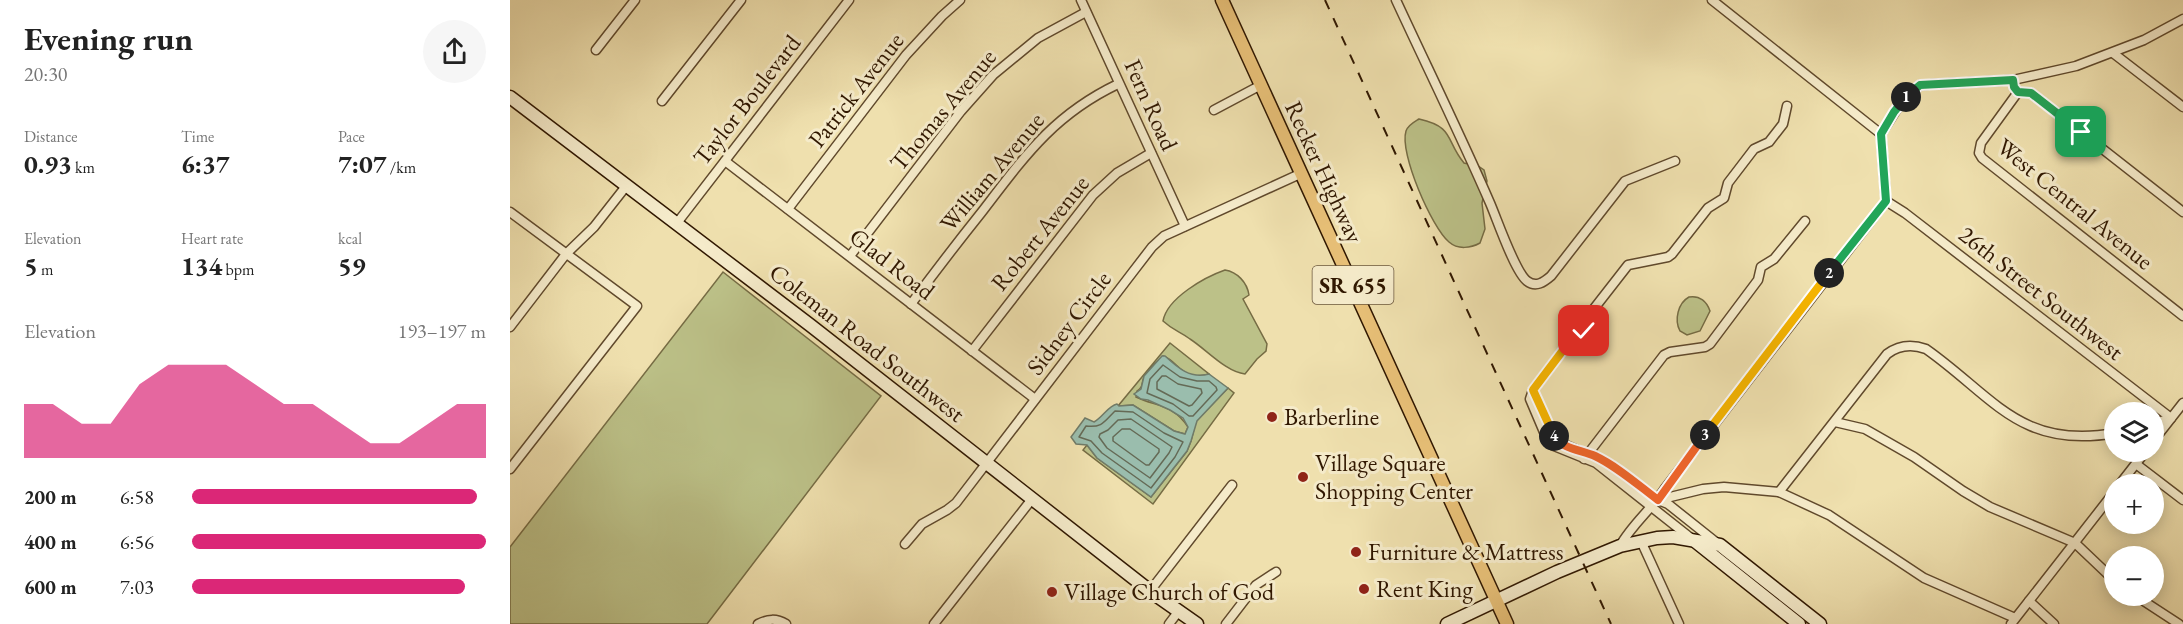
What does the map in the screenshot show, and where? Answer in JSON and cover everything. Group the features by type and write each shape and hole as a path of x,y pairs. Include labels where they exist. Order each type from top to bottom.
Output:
{"main road":[{"name":"Recker Highway","path":"1222,0 1508,624"}],"street":[{"path":"596,50 635,0"},
{"path":"662,101 741,0"},
{"name":"Taylor Boulevard","path":"677,223 849,0"},
{"name":"Patrick Avenue","path":"788,209 906,55 960,0"},
{"name":"Fern Road","path":"1081,0 1185,226"},
{"path":"1396,0 1490,202 1518,269 1527,281 1535,284 1543,283 1551,276 1625,181 1675,161"},
{"path":"1712,0 1881,134"},
{"name":"Thomas Avenue","path":"850,256 961,111 993,75 1038,38 1086,12"},
{"path":"1620,546 1886,201 1881,134 1900,104 1920,85 2013,80 2076,66 2113,53 2183,19"},
{"path":"2113,53 2183,107"},
{"path":"2030,77 2031,93"},
{"path":"2013,80 2018,92 2031,93 2183,212"},
{"name":"William Avenue","path":"911,304 1035,143 1073,109 1119,84"},
{"path":"1214,110 1261,85"},
{"name":"West Central Avenue","path":"2018,92 1981,143 1979,153 1982,158 2183,316"},
{"name":"Coleman Road Southwest","path":"510,97 677,223 1150,591 1197,624"},
{"path":"1787,106 1783,124 1769,142 1754,149 1728,183 1721,200 1708,208 1668,257 1628,265 1589,315 1585,330 1573,337 1533,390 1557,441 1585,456 1611,465 1695,542 1791,622 1798,606"},
{"name":"Robert Avenue","path":"972,351 1093,195 1117,173 1151,153"},
{"name":"Glad Road","path":"725,161 1035,399"},
{"name":"Sidney Circle","path":"905,544 922,524 952,506 1152,247 1164,237 1185,226 1302,173"},
{"path":"510,327 566,254 594,227 627,185"},
{"name":"26th Street Southwest","path":"1886,201 1914,220 2171,418"},
{"path":"510,212 636,306 510,469"},
{"path":"1585,456 1664,355 1710,344 1758,280 1761,267 1774,259 1805,221"},
{"path":"1779,492 1887,354 1901,346 1919,346 1935,355 1991,403 2023,423 2049,432 2073,436 2104,435"},
{"path":"2164,427 2183,403"},
{"path":"2164,420 2171,418"},
{"path":"1835,422 1865,429 1914,457 1990,507 2075,543 2104,571"},
{"path":"2128,474 2136,464 2183,500"},
{"path":"1150,591 1232,484"},
{"path":"1655,503 1703,489 1724,487 1779,492 1829,515 1924,578 2013,621 2104,505"},
{"path":"934,624 1032,499"},
{"path":"1655,503 1668,504 1820,624"},
{"path":"1447,624 1557,572 1620,546 1673,537 1719,545"},
{"path":"1641,541 1679,624"},
{"path":"1226,624 1256,585 1276,572"},
{"path":"2029,601 2054,624"},
{"path":"2151,606 2179,624"},
{"path":"1169,624 1178,612"},
{"path":"758,624 775,620 786,624"}],"green space":[{"path":"1419,119 1444,130 1464,163 1484,170 1487,181 1482,203 1485,229 1480,243 1476,245 1460,247 1449,242 1434,222 1418,190 1405,142 1407,129"},
{"path":"1225,270 1237,275 1244,282 1249,295 1243,299 1267,344 1266,351 1245,374 1224,365 1163,321 1166,312 1179,297 1198,283"},
{"path":"723,272 881,396 707,624 510,624 510,547"},
{"path":"1689,297 1702,300 1710,311 1700,331 1687,335 1680,331 1677,317 1682,303"},
{"path":"1170,343 1209,374 1200,376 1186,373 1163,356 1145,374 1136,397 1176,414 1188,427 1185,434 1174,431 1133,405 1118,406"},
{"path":"1228,388 1234,393 1153,504 1083,450 1087,445 1097,458 1151,497 1187,451 1196,421"}],"water":[{"path":"1162,356 1190,374 1209,374 1228,388 1197,421 1187,451 1151,497 1097,458 1087,445 1076,444 1071,437 1085,418 1094,422 1117,404 1119,406 1133,405 1174,431 1185,434 1188,427 1183,418 1134,394 1141,389 1144,376"}],"railway":[{"path":"1325,0 1611,624"}],"place":[{"name":"Barberline","path":"1272,417"},
{"name":"Village Square Shopping Center","path":"1303,477"},
{"name":"Furniture & Mattress","path":"1356,552"},
{"name":"Rent King","path":"1364,589"},
{"name":"Village Church of God","path":"1052,592"}],"route":[{"path":"1584,331 1573,337 1533,390 1557,441 1611,465 1658,500 1666,486 1886,201 1881,134 1894,112 1911,92 1920,85 2013,80 2018,92 2031,93 2081,132"}]}
